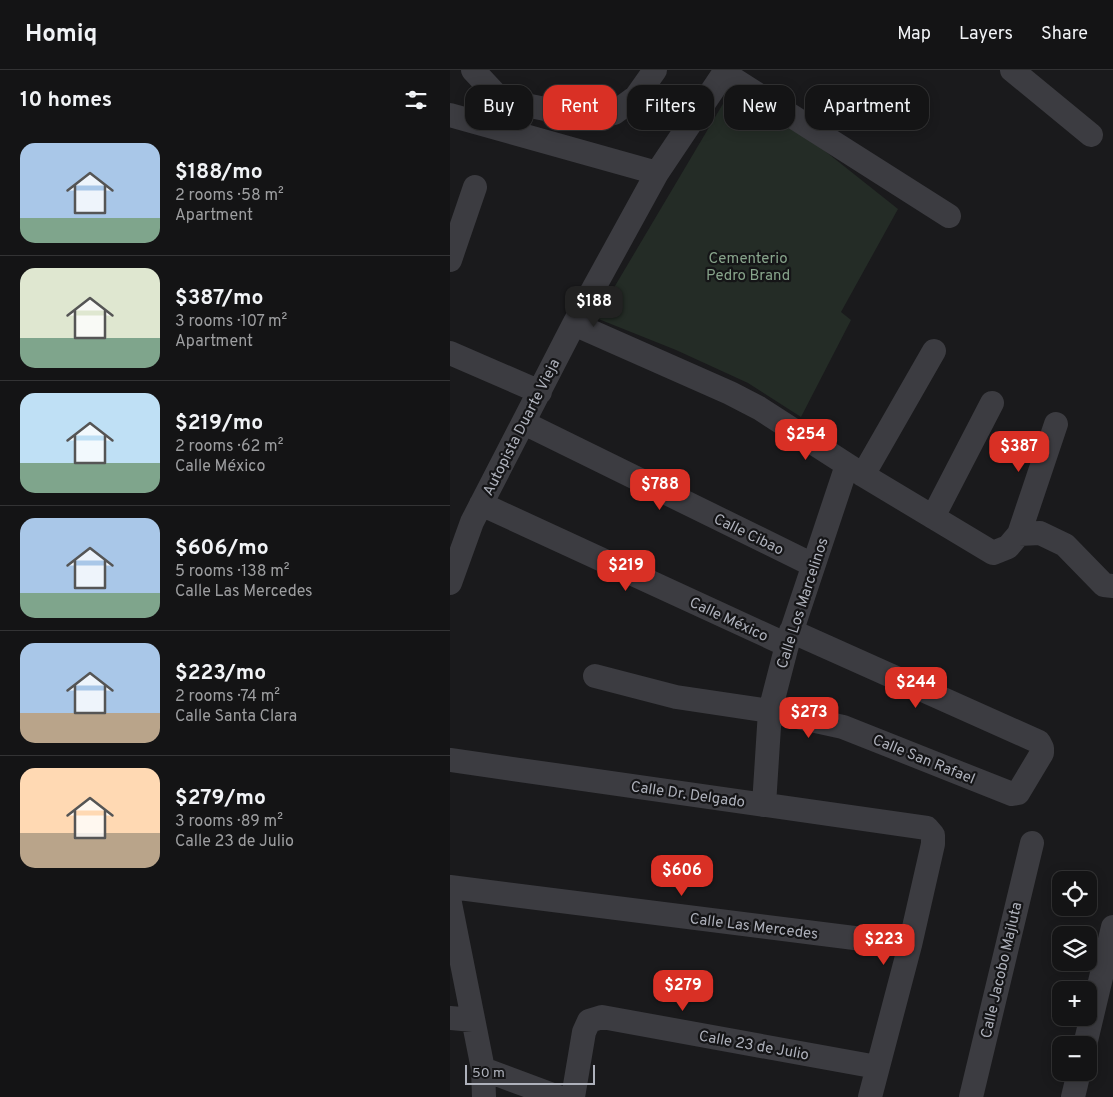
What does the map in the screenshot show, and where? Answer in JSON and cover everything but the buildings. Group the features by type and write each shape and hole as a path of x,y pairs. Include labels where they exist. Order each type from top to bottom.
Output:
{"street":[{"path":"473,70 501,100 590,118 614,113 622,108 636,97 655,70"},
{"path":"1012,70 1091,135"},
{"path":"725,71 949,216"},
{"name":"Autopista Duarte Vieja","path":"450,583 472,522 574,324 657,173 725,71"},
{"path":"450,116 657,173"},
{"path":"450,260 475,187"},
{"path":"574,324 730,393 759,408 855,470 993,553 1008,546 1019,534 1056,424"},
{"name":"Calle Los Marcelinos","path":"764,805 770,711 789,638 813,565 855,470 934,351"},
{"path":"450,353 540,392"},
{"path":"933,517 992,403"},
{"name":"Calle Cibao","path":"524,423 813,565"},
{"name":"Calle México","path":"481,504 789,638 1039,742 1042,753 1018,794"},
{"path":"1019,534 1040,533 1065,545 1104,585 1113,586"},
{"name":"Calle San Rafael","path":"595,676 676,696 770,711 843,727 1012,794 1018,794"},
{"name":"Calle Dr. Delgado","path":"450,760 926,828 932,835 933,844 910,946"},
{"name":"Calle Jacobo Majluta","path":"971,1097 1032,843"},
{"name":"Calle Las Mercedes","path":"450,887 910,946"},
{"path":"450,903 462,1019 483,1069 484,1097"},
{"path":"1087,1036 1113,927"},
{"path":"870,1097 910,946"},
{"name":"Calle 23 de Julio","path":"573,1097 584,1032 590,1021 602,1018 877,1067"},
{"path":"483,1069 558,1097"},
{"path":"1073,1097 1077,1081"}],"green space":[{"name":"Cementerio Pedro Brand","path":"724,102 724,130 795,130 806,136 898,209 841,312 851,320 801,417 748,383 676,350 596,318 707,130 714,130 714,119"}]}
